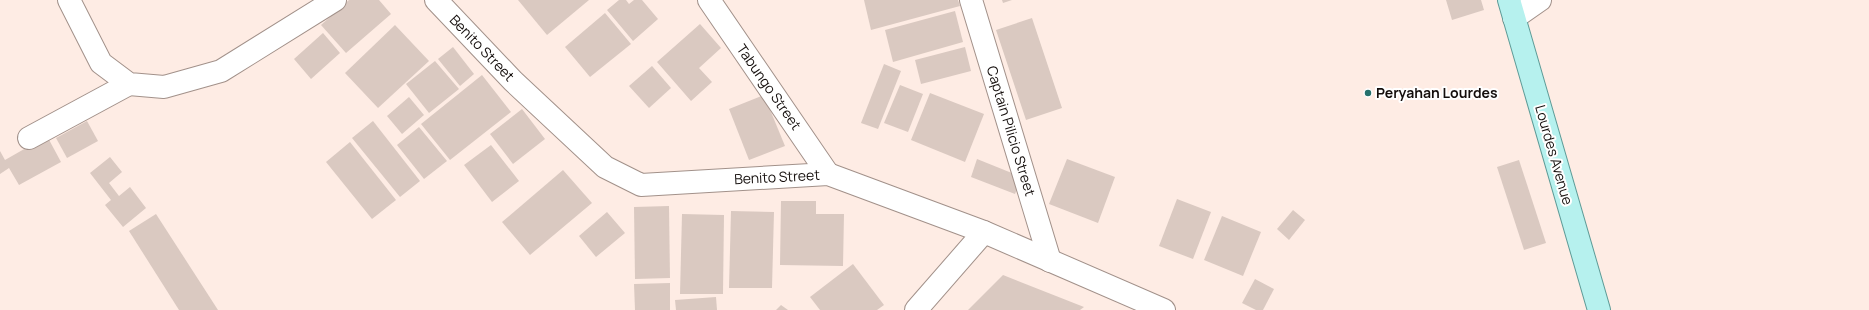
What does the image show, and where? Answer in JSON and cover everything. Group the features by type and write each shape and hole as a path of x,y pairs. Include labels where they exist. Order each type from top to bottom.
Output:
{"main road":[{"name":"Lourdes Avenue","path":"1512,9 1599,310"}],"street":[{"path":"69,0 102,63 128,84"},
{"path":"29,138 128,84 164,87 221,71 335,0"},
{"name":"Benito Street","path":"436,0 513,81 605,167 641,185 828,174 984,232 1164,310"},
{"name":"Tabungo Street","path":"709,0 828,174"},
{"name":"Captain Pilicio Street","path":"971,0 1050,261"},
{"path":"1512,9 1540,0"},
{"path":"916,310 984,232"}],"building":[{"path":"349,0 379,0 391,14 346,53 321,25"},
{"path":"518,0 589,0 547,35"},
{"path":"619,0 626,0 629,4 634,0 642,0 658,19 633,41 607,10"},
{"path":"864,0 958,0 960,6 871,30"},
{"path":"1002,0 1012,0 1003,3"},
{"path":"1446,0 1481,0 1484,10 1452,20"},
{"path":"955,11 963,42 893,62 885,30"},
{"path":"605,13 631,44 590,77 565,47"},
{"path":"1032,18 1062,108 1026,120 996,30"},
{"path":"700,24 721,48 699,68 712,82 691,101 657,62"},
{"path":"395,25 429,61 378,108 345,73"},
{"path":"323,33 340,53 311,79 294,59"},
{"path":"453,47 474,74 460,86 438,59"},
{"path":"965,47 971,71 921,84 915,60"},
{"path":"435,61 459,89 429,113 406,84"},
{"path":"884,64 901,71 878,129 861,123"},
{"path":"652,66 671,88 649,108 629,86"},
{"path":"482,75 511,112 450,160 421,124"},
{"path":"900,85 923,94 908,132 884,123"},
{"path":"930,93 984,114 965,162 911,140"},
{"path":"764,95 785,146 749,160 729,109"},
{"path":"409,97 424,115 402,134 387,116"},
{"path":"522,109 545,139 513,164 490,134"},
{"path":"87,121 98,141 67,158 56,138"},
{"path":"373,121 420,181 400,197 352,138"},
{"path":"419,127 447,161 424,179 397,145"},
{"path":"47,136 61,162 19,185 9,168 0,174 0,151 5,160"},
{"path":"350,142 396,200 372,219 326,162"},
{"path":"491,145 519,181 492,202 464,165"},
{"path":"110,157 122,172 109,183 119,196 130,187 146,208 123,227 105,205 111,200 90,173"},
{"path":"977,159 1022,177 1015,194 971,177"},
{"path":"1067,159 1115,177 1098,223 1049,204"},
{"path":"1519,160 1546,243 1524,250 1497,167"},
{"path":"563,170 592,203 530,255 502,222"},
{"path":"1177,199 1211,212 1193,259 1159,246"},
{"path":"781,201 816,201 816,214 844,214 843,266 780,265"},
{"path":"669,206 670,278 635,279 634,207"},
{"path":"1293,210 1305,220 1289,240 1277,229"},
{"path":"731,211 774,212 772,288 729,288"},
{"path":"607,212 625,233 596,257 579,236"},
{"path":"156,214 218,310 179,310 129,231"},
{"path":"682,214 724,215 723,294 680,294"},
{"path":"1222,216 1261,232 1243,276 1204,260"},
{"path":"853,264 884,305 877,310 820,310 810,297"},
{"path":"1003,275 1084,307 1080,310 968,310"},
{"path":"1255,279 1274,289 1263,310 1256,310 1242,303"},
{"path":"670,283 670,310 635,310 634,284"},
{"path":"716,297 717,310 676,310 675,300"},
{"path":"781,305 788,310 776,310"}],"place":[{"name":"Peryahan Lourdes","path":"1368,93"}]}
